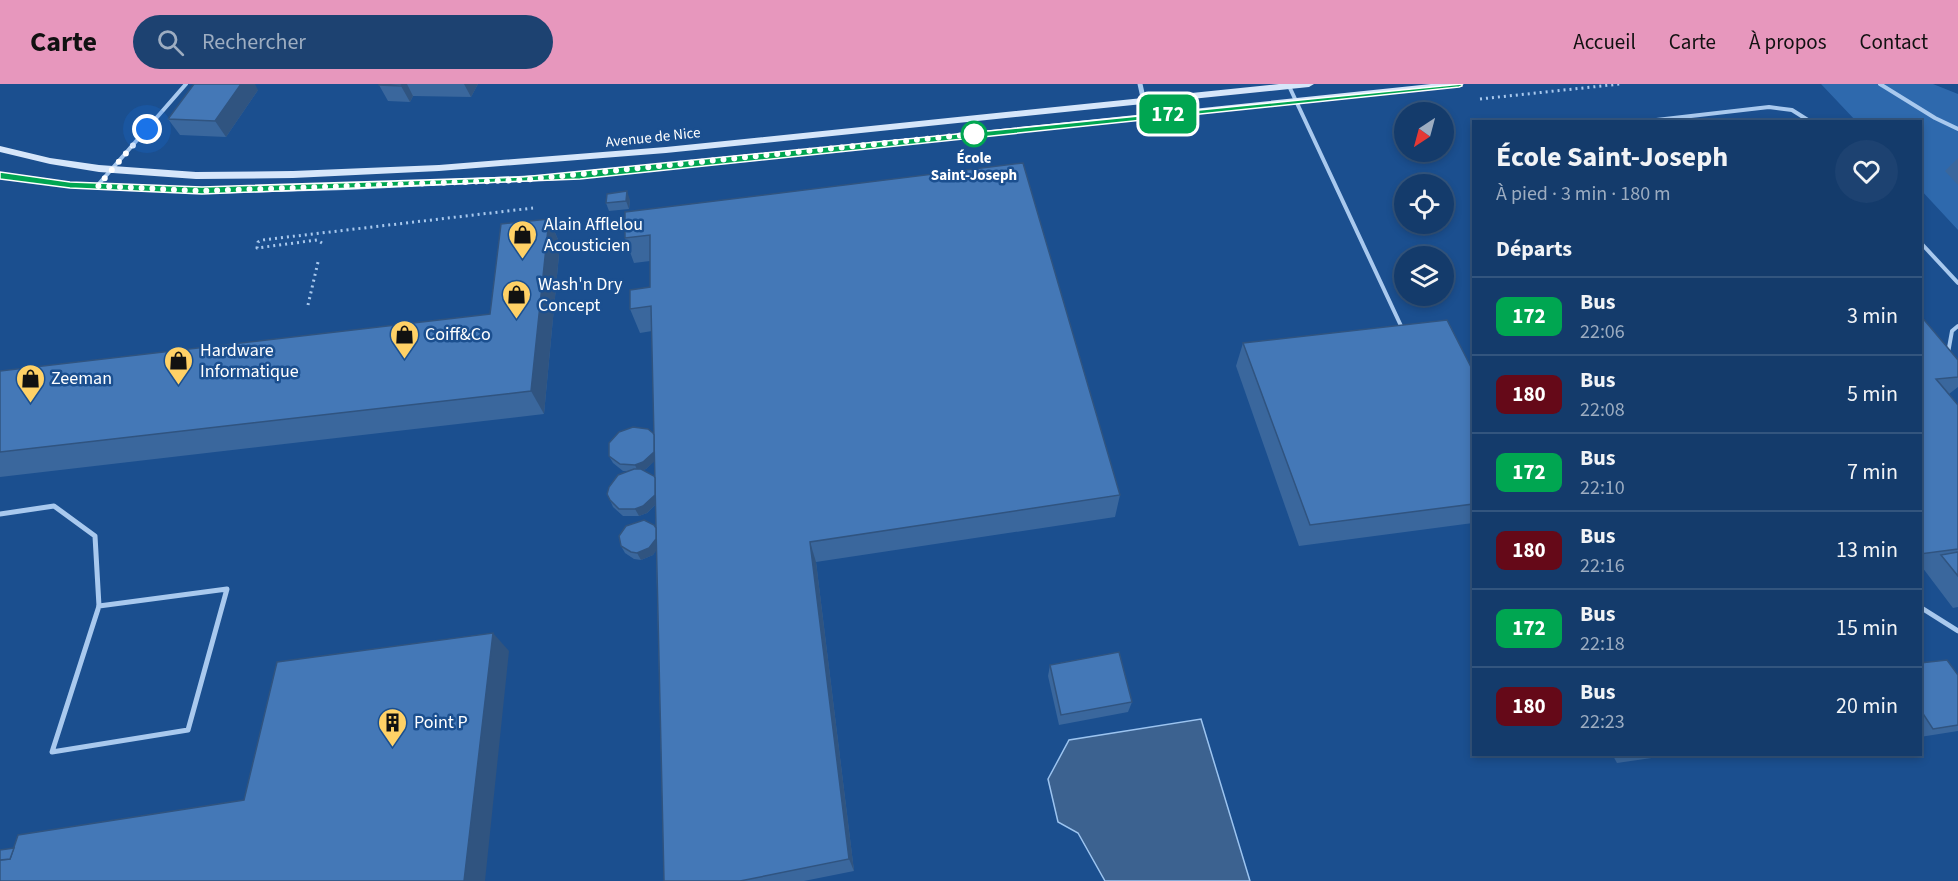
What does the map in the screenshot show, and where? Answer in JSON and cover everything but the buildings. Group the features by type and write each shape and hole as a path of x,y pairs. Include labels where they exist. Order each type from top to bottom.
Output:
{"main road":[{"name":"Avenue de Nice","path":"0,149 43,161 110,172 184,176 252,177 515,165 1309,84"},
{"name":"Avenue de Nice","path":"0,175 98,186 202,191 358,187 568,177 1459,84"}],"street":[{"path":"1140,84 1144,102"}],"lane":[{"path":"98,186 186,84"},
{"path":"1880,84 1935,118 1958,129"},
{"path":"1289,86 1406,336"},
{"path":"1656,120 1769,107 1792,110 1808,120"},
{"path":"1922,244 1958,284"},
{"path":"1951,360 1948,351 1952,331 1958,326"},
{"path":"0,514 54,506 94,536 99,606 52,752 188,730 227,589 99,606"},
{"path":"1922,608 1958,631"}],"path":[{"path":"322,243 316,240 257,248 258,242 262,240 535,208"},
{"path":"308,305 318,262"}],"shaded area":[{"path":"1821,84 1933,84 1958,94 1958,230 1922,191 1922,120 1855,120"},
{"path":"1201,719 1250,881 1105,881 1078,833 1058,822 1048,779 1069,740"}],"bus line":[{"name":"172","path":"0,175 70,185 202,191 522,180 580,176 1459,84"}],"place":[{"name":"École Saint-Joseph","path":"974,134"},
{"name":"Alain Afflelou Acousticien","path":"523,260"},
{"name":"Wash'n Dry Concept","path":"517,320"},
{"name":"Coiff&Co","path":"404,360"},
{"name":"Hardware Informatique","path":"179,386"},
{"name":"Zeeman","path":"30,404"},
{"name":"Point P","path":"393,748"}],"route":[{"path":"147,129 98,186 202,191 522,180 580,176 974,134"}]}
